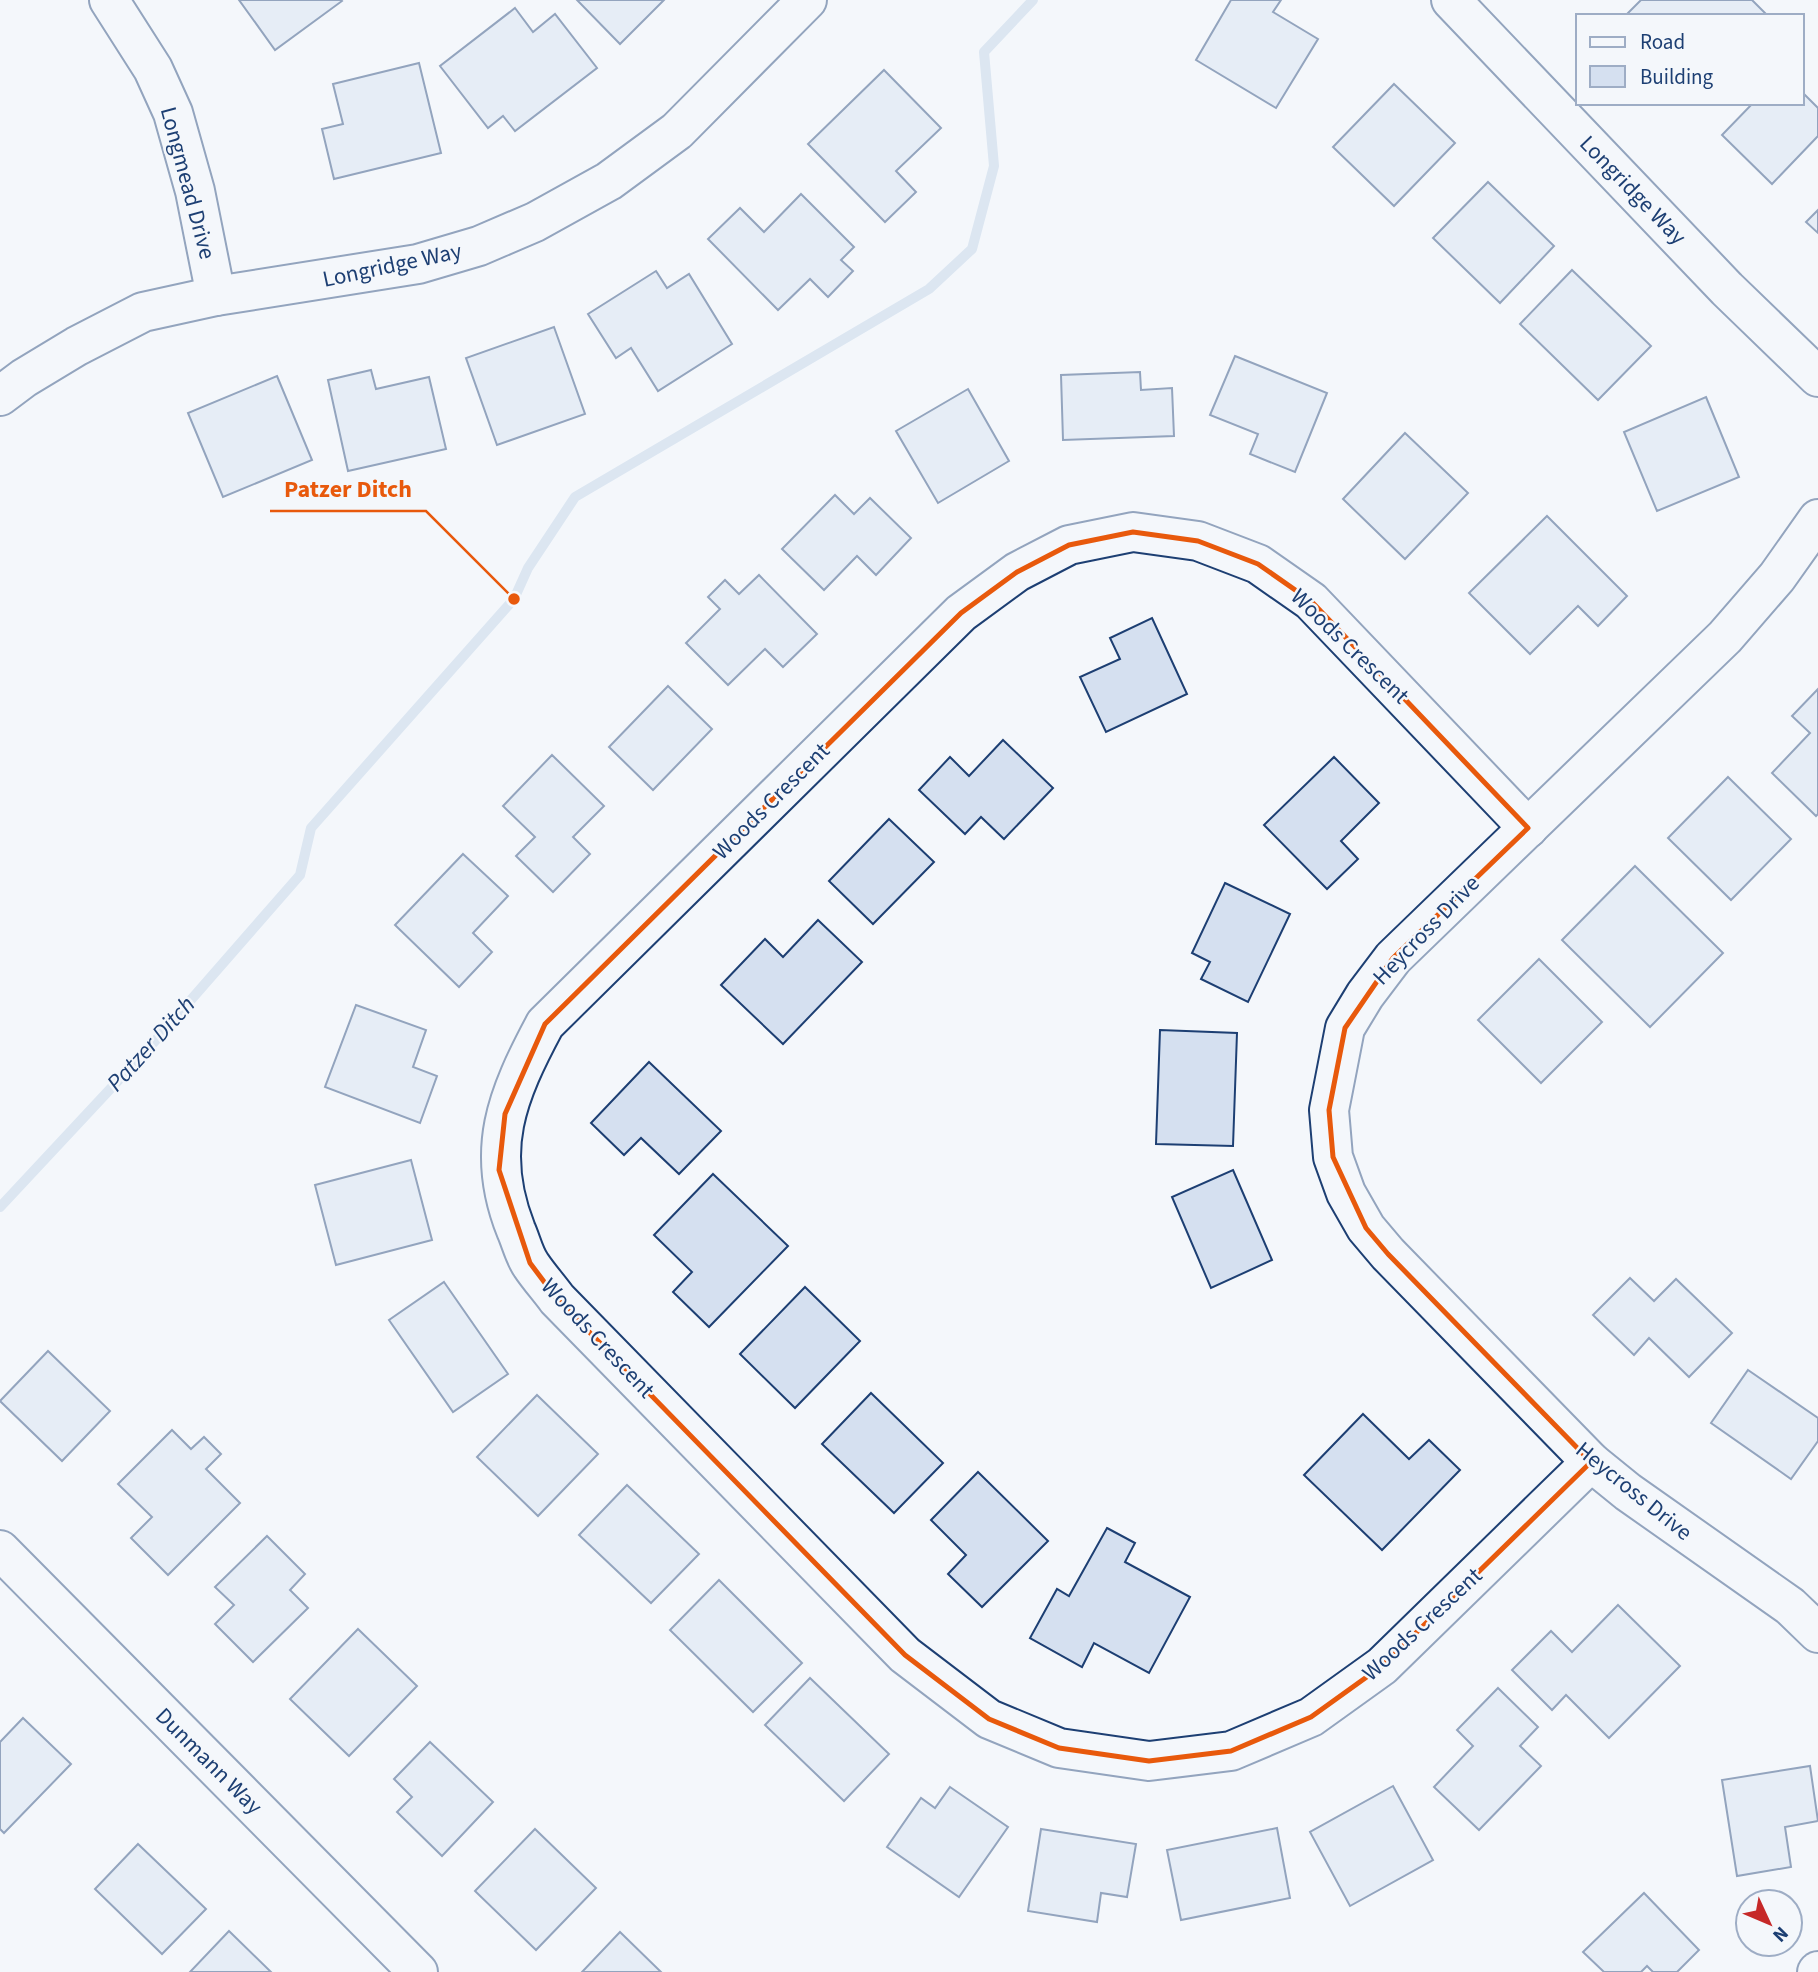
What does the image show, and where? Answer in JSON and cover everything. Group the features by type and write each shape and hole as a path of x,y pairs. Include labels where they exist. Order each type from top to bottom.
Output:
{"street":[{"name":"Longmead Drive","path":"109,0 153,69 173,113 195,191 216,296"},
{"name":"Longridge Way","path":"0,396 77,346 144,312 216,296 418,264 480,246 535,222 610,181 677,131 807,0"},
{"name":"Longridge Way","path":"1451,0 1727,289 1818,377"},
{"name":"Heycross Drive","path":"1818,519 1777,577 1726,637 1393,958 1365,995 1345,1028 1329,1110 1333,1157 1346,1193 1366,1228 1388,1254 1591,1462 1638,1500 1790,1606 1818,1633"},
{"name":"Woods Crescent","path":"1528,828 1311,601 1258,564 1198,541 1133,531 1069,545 1017,572 961,613 545,1024 522,1068 505,1114 499,1170 509,1213 530,1263 567,1309 905,1656 989,1719 1059,1748 1149,1761 1231,1751 1311,1717 1382,1666 1591,1462"},
{"name":"Dunmann Way","path":"5,1565 418,1972"}],"highlighted area":[{"path":"1133,532 1198,541 1258,564 1311,601 1528,828 1393,958 1345,1028 1329,1110 1333,1157 1366,1228 1388,1254 1591,1462 1382,1666 1311,1717 1231,1751 1149,1761 1059,1748 989,1719 905,1655 557,1299 530,1263 499,1170 505,1114 545,1024 961,613 1017,572 1069,545"}],"building":[{"path":"239,0 341,0 342,1 275,50"},
{"path":"577,0 664,0 620,44"},
{"path":"1231,0 1281,0 1273,12 1318,39 1276,108 1196,60"},
{"path":"1641,0 1752,0 1766,14 1627,14"},
{"path":"515,8 533,32 555,14 597,68 515,131 503,116 488,128 440,66"},
{"path":"419,63 441,153 334,179 322,129 343,124 333,84"},
{"path":"884,70 941,128 896,171 916,192 885,222 808,144"},
{"path":"1394,84 1455,143 1394,206 1333,147"},
{"path":"1804,94 1818,108 1818,136 1772,184 1722,135 1751,105 1804,105"},
{"path":"1488,182 1554,246 1500,303 1433,238"},
{"path":"801,194 854,247 841,260 853,271 828,297 810,279 778,310 708,239 740,208 764,232"},
{"path":"1818,210 1818,233 1806,222"},
{"path":"1572,270 1651,346 1598,400 1520,324"},
{"path":"656,271 667,288 689,274 732,344 658,391 631,348 616,358 588,314"},
{"path":"554,327 585,414 497,445 466,358"},
{"path":"1235,356 1327,393 1295,472 1250,454 1258,434 1210,415"},
{"path":"371,370 376,389 429,377 446,449 348,471 328,380"},
{"path":"1140,372 1141,390 1172,388 1174,436 1063,440 1061,375"},
{"path":"277,376 312,460 223,497 188,413"},
{"path":"968,389 1009,461 938,503 896,431"},
{"path":"1706,397 1739,477 1657,511 1624,432"},
{"path":"1405,433 1468,493 1405,559 1343,499"},
{"path":"835,495 854,514 870,498 911,538 876,575 857,556 824,590 782,549"},
{"path":"1547,516 1627,596 1598,626 1578,606 1530,654 1469,593"},
{"path":"759,575 817,634 783,667 765,649 728,685 686,643 720,609 708,597 725,580 739,594"},
{"path":"1152,618 1187,694 1106,732 1080,677 1120,659 1110,638"},
{"path":"668,686 712,729 653,790 609,747"},
{"path":"1818,689 1816,816 1772,773 1810,733 1792,716"},
{"path":"1003,740 1053,788 1004,839 981,817 965,834 919,790 950,757 969,776"},
{"path":"552,755 604,806 573,837 590,854 553,892 516,856 535,837 503,806"},
{"path":"1334,757 1379,803 1341,841 1358,859 1327,889 1264,825"},
{"path":"1728,777 1791,839 1731,900 1668,838"},
{"path":"889,819 934,862 873,924 829,881"},
{"path":"463,854 508,896 473,933 492,952 459,987 395,925"},
{"path":"1635,866 1723,953 1650,1027 1562,940"},
{"path":"1225,883 1290,914 1248,1002 1201,979 1210,962 1192,953"},
{"path":"818,920 862,962 783,1044 721,985 765,939 783,957"},
{"path":"1539,959 1602,1022 1541,1083 1478,1020"},
{"path":"356,1005 426,1030 413,1067 437,1076 420,1123 325,1087"},
{"path":"1160,1030 1237,1033 1233,1146 1156,1144"},
{"path":"649,1062 721,1131 679,1174 641,1138 624,1155 591,1123"},
{"path":"411,1160 432,1240 336,1265 315,1185"},
{"path":"1233,1170 1272,1260 1211,1288 1172,1197"},
{"path":"713,1174 788,1246 709,1327 673,1292 692,1272 654,1235"},
{"path":"1630,1278 1654,1301 1676,1279 1732,1333 1689,1377 1649,1338 1634,1355 1593,1315"},
{"path":"444,1282 508,1374 453,1412 389,1320"},
{"path":"805,1287 860,1341 795,1408 740,1354"},
{"path":"48,1351 110,1411 62,1461 0,1401"},
{"path":"1748,1370 1818,1418 1818,1441 1791,1479 1711,1423"},
{"path":"871,1393 943,1463 894,1513 822,1444"},
{"path":"537,1395 598,1454 538,1516 477,1457"},
{"path":"1363,1414 1409,1459 1429,1440 1460,1470 1382,1550 1304,1475"},
{"path":"172,1430 191,1449 204,1437 221,1454 206,1469 240,1503 168,1575 131,1538 152,1517 118,1484"},
{"path":"978,1472 1048,1541 982,1607 948,1574 966,1555 931,1520"},
{"path":"627,1485 699,1554 651,1603 579,1535"},
{"path":"1107,1528 1135,1543 1125,1562 1190,1597 1149,1673 1094,1643 1082,1667 1030,1638 1057,1589 1069,1596"},
{"path":"267,1536 305,1574 290,1590 308,1608 253,1662 215,1624 234,1605 215,1587"},
{"path":"719,1580 802,1663 753,1712 670,1630"},
{"path":"1618,1605 1680,1666 1609,1738 1566,1695 1552,1710 1512,1670 1551,1631 1572,1652"},
{"path":"358,1629 417,1686 349,1756 290,1699"},
{"path":"810,1678 889,1754 844,1801 765,1725"},
{"path":"1498,1688 1538,1727 1520,1746 1541,1766 1479,1830 1434,1787 1473,1746 1457,1730"},
{"path":"23,1718 71,1764 4,1833 0,1829 0,1742"},
{"path":"430,1742 493,1802 442,1856 397,1812 412,1797 394,1779"},
{"path":"1810,1766 1818,1821 1785,1827 1791,1867 1737,1876 1722,1780"},
{"path":"1393,1786 1433,1860 1350,1906 1310,1832"},
{"path":"950,1787 1008,1827 959,1897 887,1847 921,1798 935,1808"},
{"path":"1277,1828 1290,1898 1181,1920 1167,1850"},
{"path":"535,1829 596,1888 536,1950 475,1891"},
{"path":"1041,1829 1136,1844 1127,1897 1101,1893 1097,1922 1028,1911"},
{"path":"138,1844 206,1909 162,1954 95,1889"},
{"path":"1644,1893 1699,1950 1677,1972 1653,1972 1647,1966 1641,1972 1604,1972 1583,1952"},
{"path":"229,1931 271,1972 190,1972"},
{"path":"620,1932 661,1972 582,1972"}],"waterway":[{"name":"Patzer Ditch","path":"0,1207 155,1041 300,875 311,828 514,599 528,568 575,497 929,289 972,249 994,166 984,52 1033,0"}],"place":[{"name":"Patzer Ditch","path":"514,599"}]}
